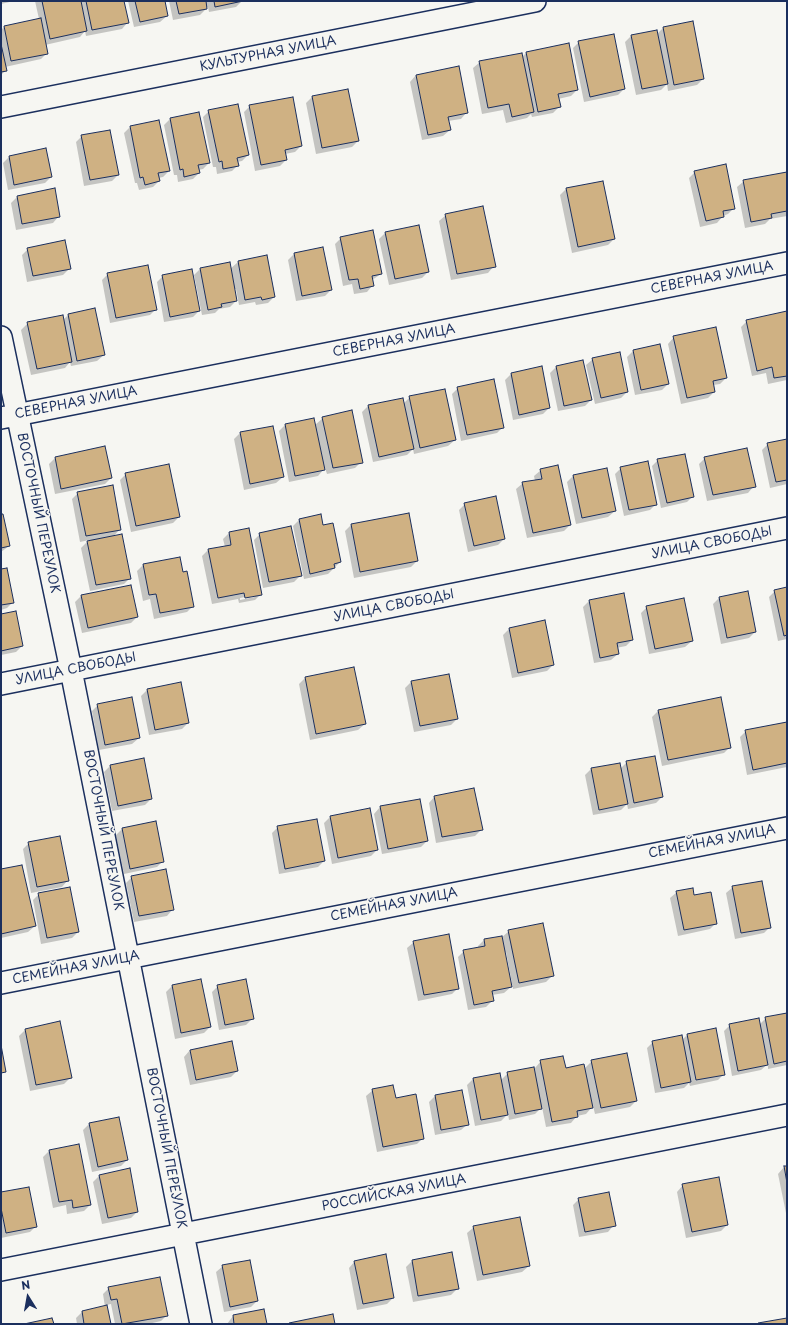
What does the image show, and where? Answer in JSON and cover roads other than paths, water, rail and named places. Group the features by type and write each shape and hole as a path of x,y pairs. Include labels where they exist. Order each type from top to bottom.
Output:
{"street":[{"name":"КУЛЬТУРНАЯ УЛИЦА","path":"1,107 535,1"},
{"name":"СЕВЕРНАЯ УЛИЦА","path":"9,416 787,263"},
{"name":"ВОСТОЧНЫЙ ПЕРЕУЛОК","path":"1,338 9,416 71,670 201,1324"},
{"name":"УЛИЦА СВОБОДЫ","path":"1,684 787,528"},
{"name":"СЕМЕЙНАЯ УЛИЦА","path":"1,983 787,828"},
{"name":"РОССИЙСКАЯ УЛИЦА","path":"1,1270 787,1115"}]}
